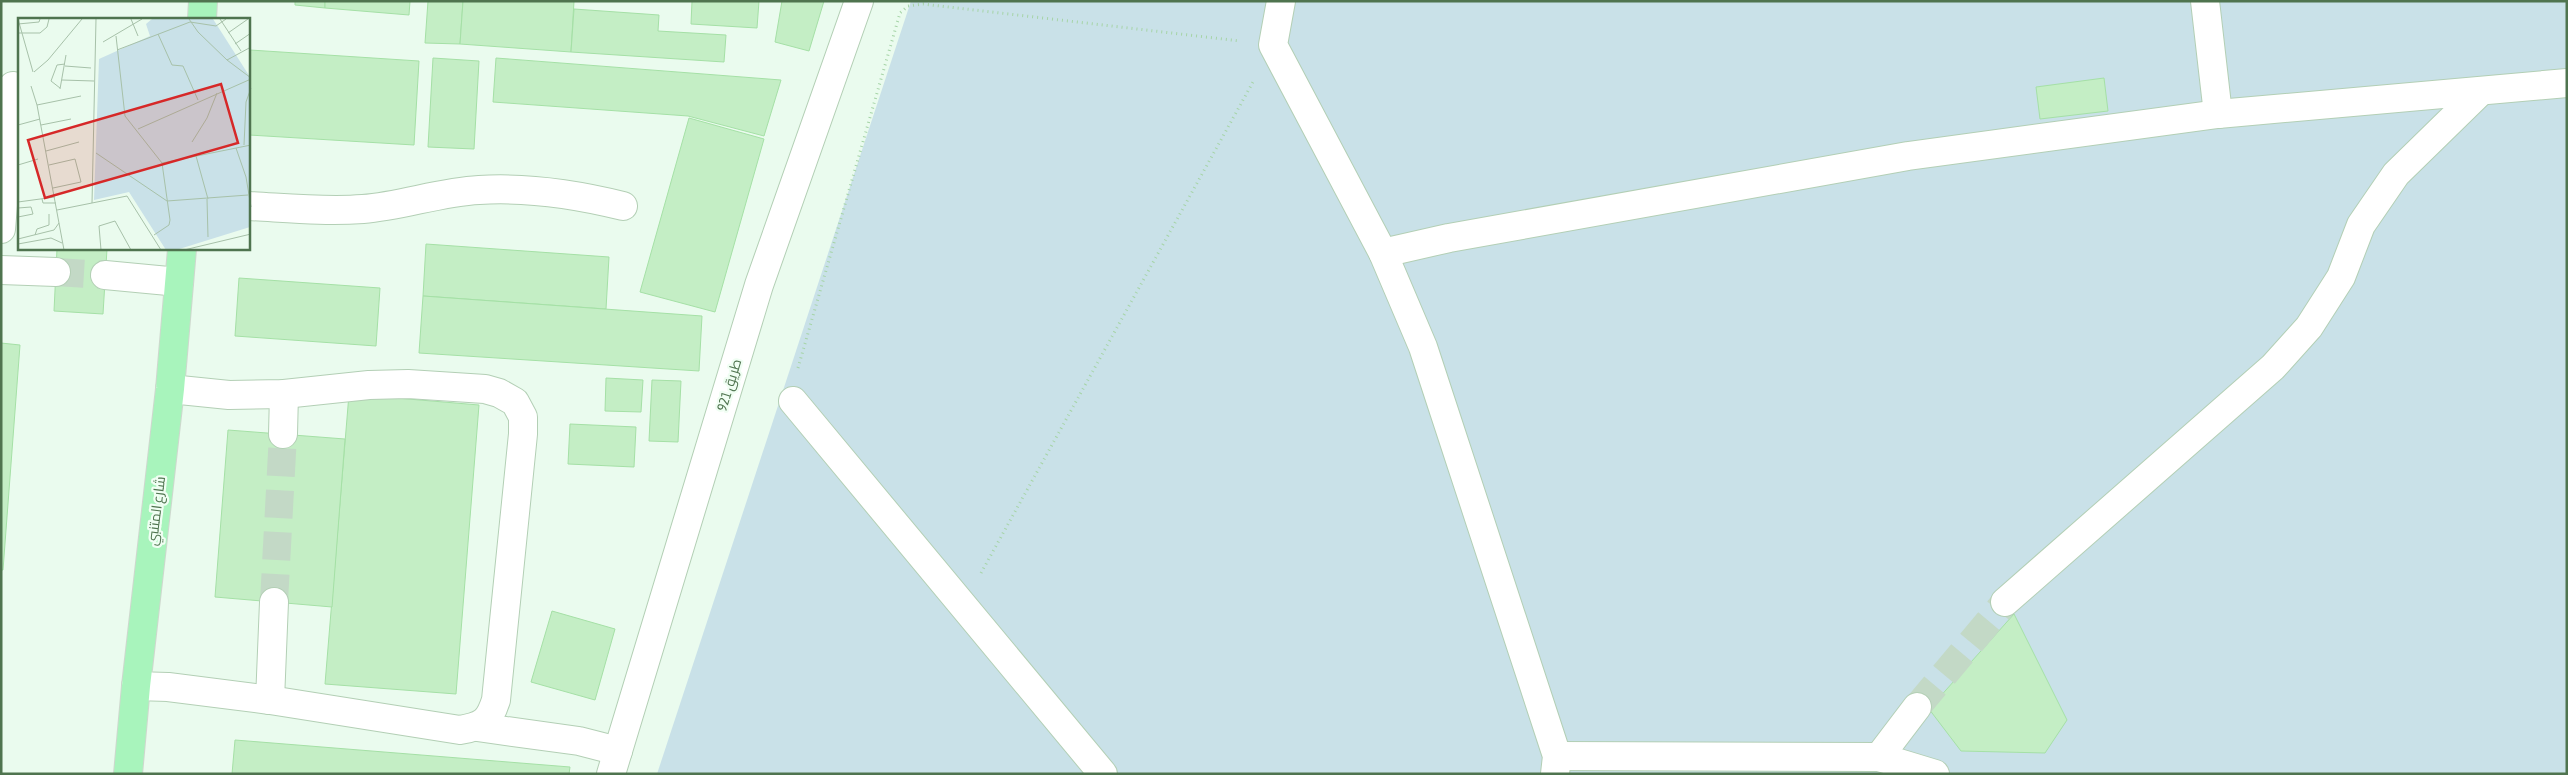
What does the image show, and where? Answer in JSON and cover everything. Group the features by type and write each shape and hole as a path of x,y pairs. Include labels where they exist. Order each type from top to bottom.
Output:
{"main road":[{"path":"202,18 203,1"},
{"name":"شارع المتنبي","path":"128,774 136,686 170,389 182,250"}],"street":[{"name":"طريق 921","path":"614,763 759,284 859,1"},
{"path":"1281,1 1274,45 1383,254 1422,347 1556,765 1879,757 1935,774"},
{"path":"2205,1 2218,114"},
{"path":"1383,254 1450,238 1908,156 2218,114 2567,83"},
{"path":"8,218 13,86"},
{"path":"2005,602 2274,367 2308,327 2341,277 2361,225 2396,174 2480,92"},
{"path":"250,206 348,210 398,204 479,190 527,189 576,194 623,206"},
{"path":"1,270 56,272"},
{"path":"105,275 179,282"},
{"path":"170,389 229,395 284,394 369,385 408,384 484,389 499,393 515,402 524,417 496,700 491,716 477,727"},
{"path":"283,434 284,394"},
{"path":"793,401 1103,774"},
{"path":"270,700 274,602"},
{"path":"136,686 168,687 270,700 460,730 477,727 579,740 614,763"},
{"path":"1879,757 1917,707"}],"path":[{"path":"793,401 791,392 793,383 900,13 908,6 922,4 1274,45 962,606"}],"shaded area":[{"path":"911,1 2567,1 2567,774 657,774"}],"building":[{"path":"295,1 325,1 325,8 295,5"},
{"path":"325,1 410,1 409,15 325,8"},
{"path":"428,1 463,1 460,44 425,43"},
{"path":"463,1 574,1 571,52 460,44"},
{"path":"692,1 759,1 757,28 691,24"},
{"path":"782,1 824,1 809,51 775,42"},
{"path":"574,9 659,15 658,31 726,35 724,62 571,52"},
{"path":"250,50 419,61 414,145 250,135"},
{"path":"433,58 479,61 474,149 428,147"},
{"path":"496,58 781,80 764,136 688,116 493,102"},
{"path":"2104,78 2108,111 2040,119 2036,87"},
{"path":"689,118 764,139 715,312 640,292"},
{"path":"426,244 609,257 606,309 423,296"},
{"path":"57,250 107,250 103,314 54,311"},
{"path":"239,278 380,288 376,346 235,336"},
{"path":"423,296 702,316 699,371 419,353"},
{"path":"1,343 20,345 3,570 1,570"},
{"path":"606,378 643,380 641,412 605,411"},
{"path":"652,380 681,381 678,442 649,441"},
{"path":"349,394 479,405 456,694 325,684"},
{"path":"570,424 636,427 634,467 568,464"},
{"path":"228,430 345,439 332,607 215,597"},
{"path":"552,611 615,629 595,700 531,682"},
{"path":"2014,614 2067,720 2045,753 1961,751 1929,709"},
{"path":"235,740 570,767 569,774 232,774"}],"tunnel":[{"path":"56,272 105,275"},
{"path":"274,602 283,434"},
{"path":"1917,707 2005,602"}]}
